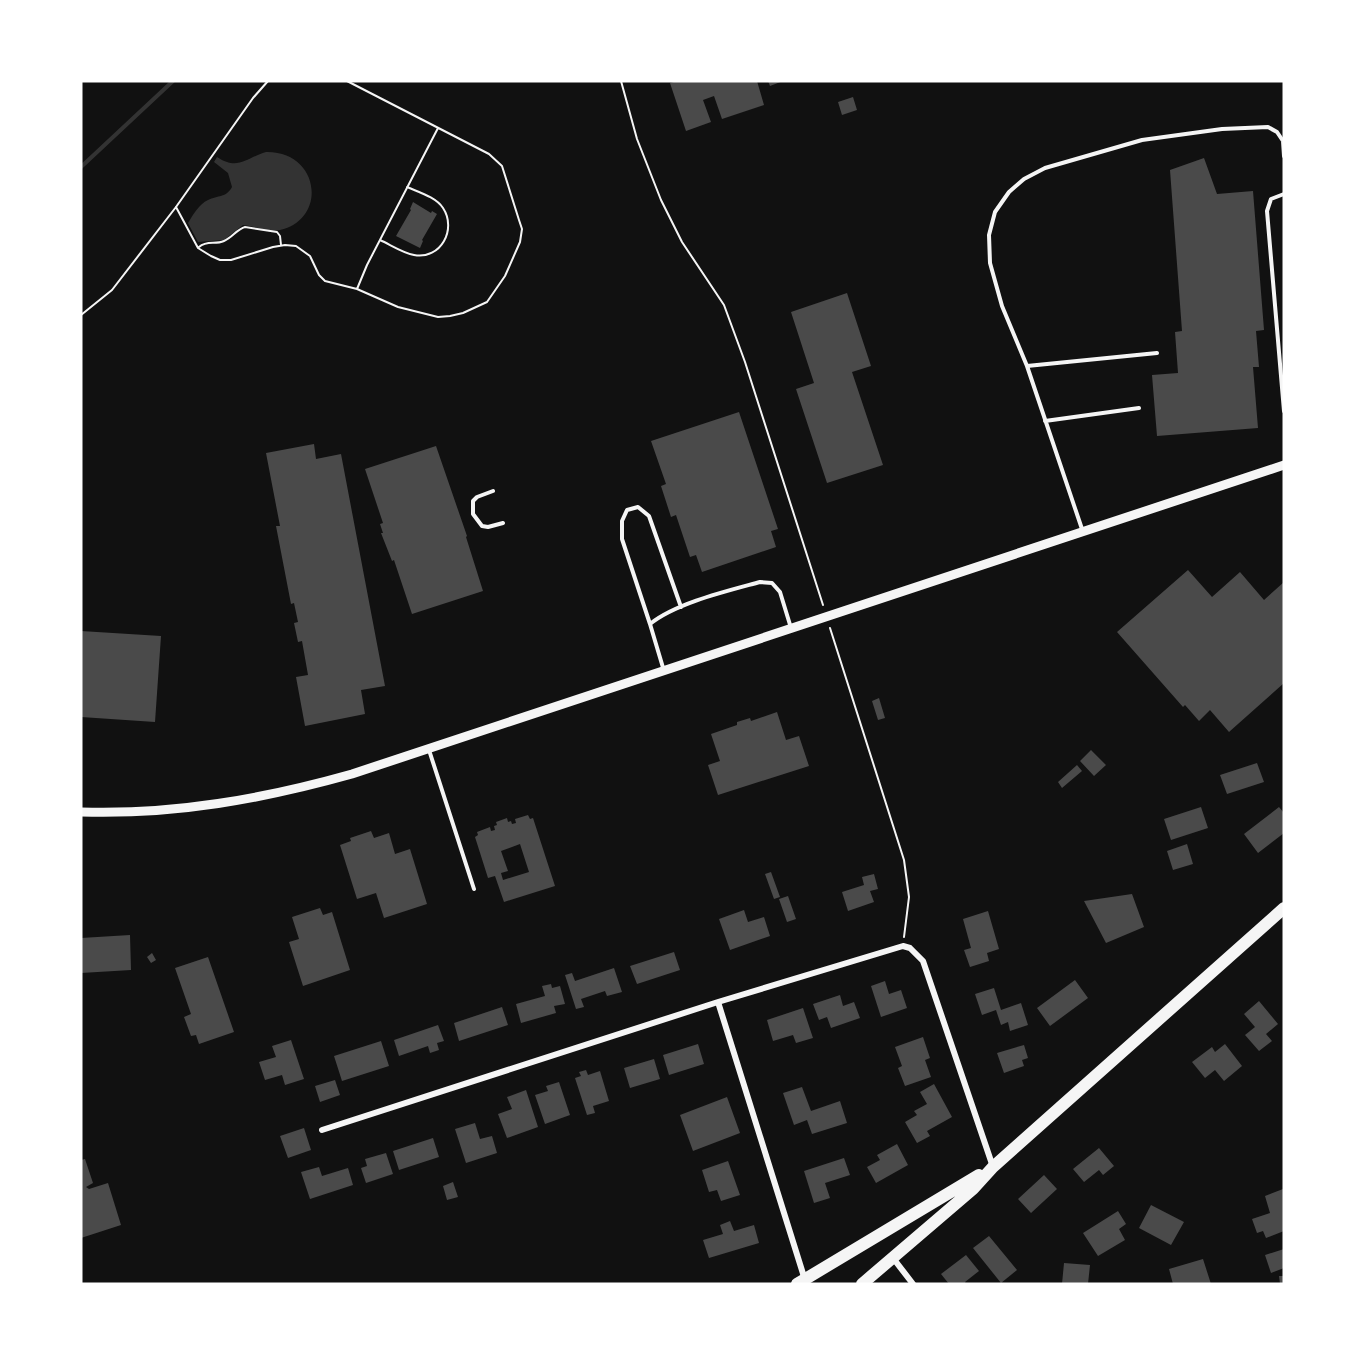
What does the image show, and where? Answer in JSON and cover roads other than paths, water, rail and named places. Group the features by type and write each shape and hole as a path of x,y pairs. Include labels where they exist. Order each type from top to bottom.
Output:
{"highway":[{"path":"862,1284 973,1189 993,1167 1284,908"},
{"path":"803,1283 993,1167"}],"street":[{"path":"81,812 158,811 258,798 352,774 1284,465"},
{"path":"322,1130 718,1002 903,946 910,948 922,961 993,1167"},
{"path":"718,1002 803,1283"},
{"path":"893,1258 913,1284"}],"lane":[{"path":"1083,532 1028,366 1002,306 990,262 989,235 995,212 1009,192 1024,179 1045,168 1142,140 1222,129 1268,127 1278,132 1283,141 1284,156"},
{"path":"1284,194 1271,199 1267,211 1284,411"},
{"path":"1028,366 1157,352"},
{"path":"1045,421 1139,408"},
{"path":"493,491 473,501 473,514 482,526 488,527 503,523"},
{"path":"664,671 622,539 622,521 627,510 638,507 649,516 681,607"},
{"path":"650,624 661,615 681,607 760,582 772,583 780,592 791,629"},
{"path":"429,749 474,889"}],"waterway":[{"path":"81,167 173,81"}]}
